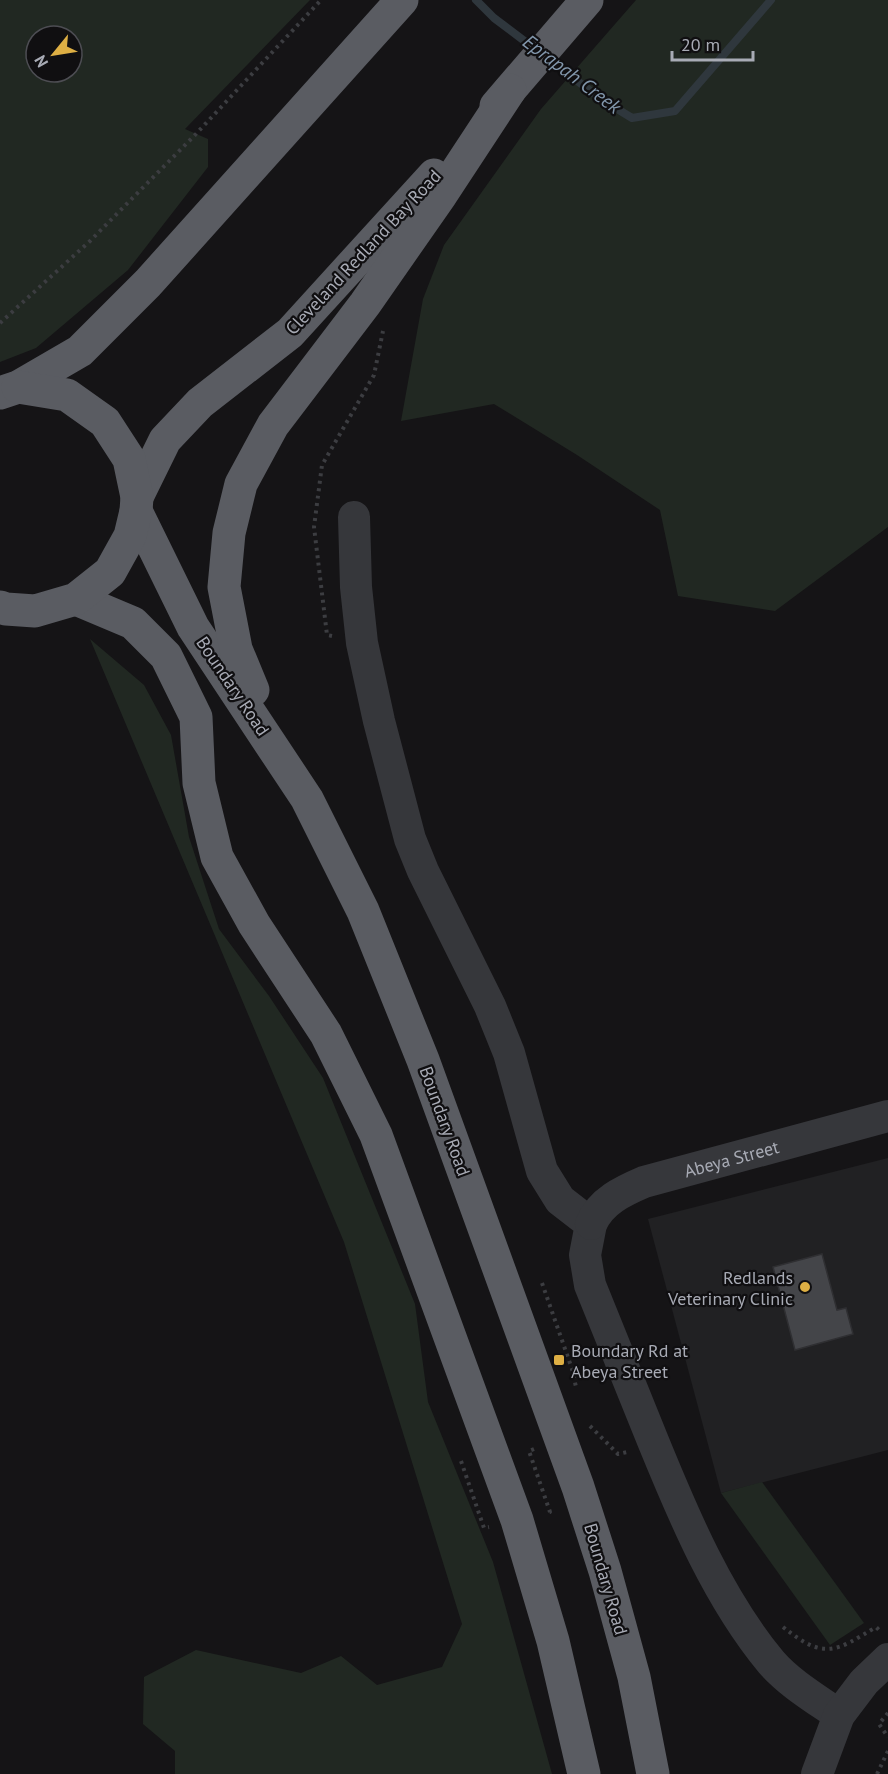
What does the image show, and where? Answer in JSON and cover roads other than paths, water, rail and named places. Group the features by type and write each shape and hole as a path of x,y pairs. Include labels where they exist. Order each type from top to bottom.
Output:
{"highway":[{"name":"Cleveland Redland Bay Road","path":"2,610 35,611 76,599 110,572 130,537 136,504 165,440 200,403 290,333 428,196 510,90 587,0"},
{"name":"Cleveland Redland Bay Road","path":"9,390 80,351 148,283 401,1"},
{"path":"282,761 236,649 224,587 228,533 241,484 273,425 375,313 428,196"},
{"name":"Cleveland Redland Bay Road","path":"9,390 67,395 105,422 129,459 136,504"},
{"name":"Boundary Road","path":"136,504 193,627 306,800 347,875 363,911 423,1060 560,1439 605,1571 634,1677 654,1774"},
{"path":"76,599 133,623 166,656 196,717 199,783 217,856 254,924 326,1034 376,1135 517,1520 553,1641 584,1774"}],"street":[{"path":"354,517 356,587 362,643 379,721 411,839 420,865 494,1016 508,1053 542,1171 560,1200 591,1224 585,1255 590,1285 681,1509 709,1567 744,1624 772,1663 798,1686 839,1715"},
{"name":"Abeya Street","path":"591,1224 596,1214 610,1199 644,1182 888,1116"},
{"path":"817,1774 839,1715 864,1682 888,1659"}],"waterway":[{"name":"Eprapah Creek","path":"476,0 494,18 535,49"},
{"name":"Eprapah Creek","path":"546,57 601,99 632,118 675,111 771,0"}],"place":[{"name":"Redlands Veterinary Clinic","path":"805,1287"},
{"name":"Boundary Rd at Abeya Street","path":"559,1360"}]}
